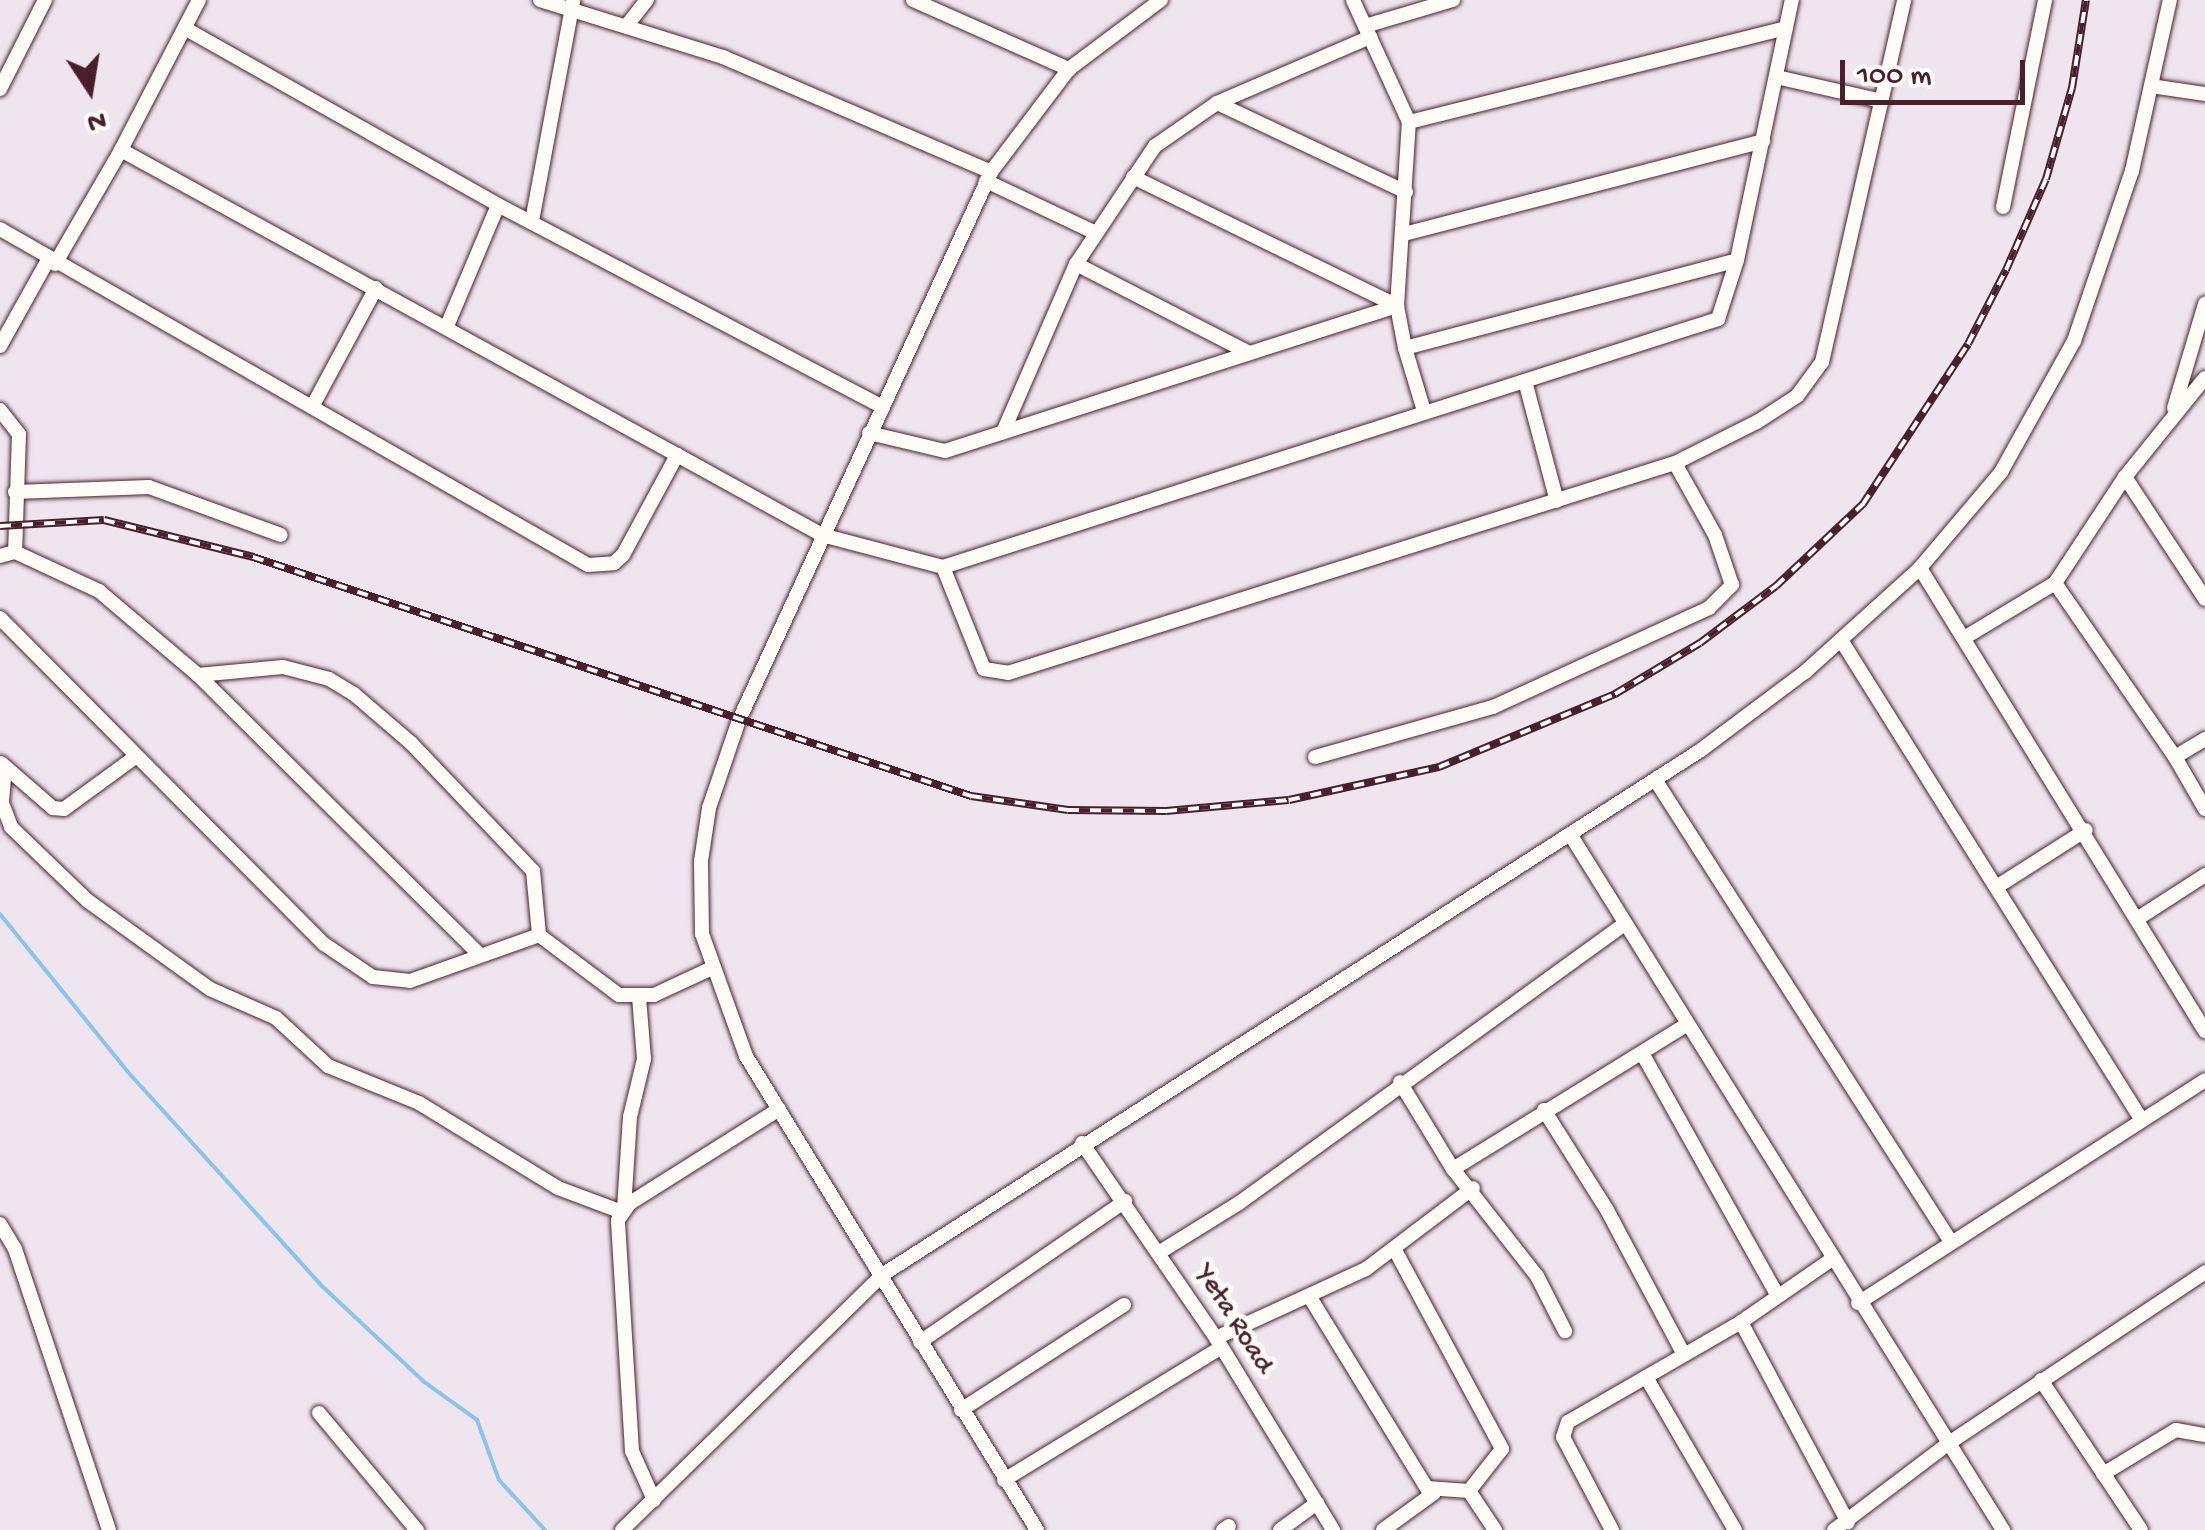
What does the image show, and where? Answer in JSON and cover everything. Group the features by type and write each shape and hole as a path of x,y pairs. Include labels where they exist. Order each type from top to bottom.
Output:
{"street":[{"path":"0,89 45,0"},
{"path":"0,346 121,150 200,0"},
{"path":"540,0 572,3 628,24 988,176 1094,232"},
{"path":"628,24 647,0"},
{"path":"913,0 1069,69"},
{"path":"948,15 959,0"},
{"path":"1037,1530 746,1056 710,968 699,899 709,808 739,720 988,176 1069,69 1161,0"},
{"path":"1352,0 1410,122 1397,306 1424,412"},
{"path":"1003,432 1076,264 1155,146 1217,103 1367,32 1453,0"},
{"path":"121,150 822,535 943,567 1718,319 1737,260 1792,0"},
{"path":"943,567 984,669 1008,673 1675,463 1757,422 1813,378 1831,338 1904,0"},
{"path":"2003,207 2045,0"},
{"path":"622,1530 882,1275 1082,1142 1656,781 1841,640 1920,568 2001,472 2050,390 2106,257 2170,0"},
{"path":"532,220 572,3"},
{"path":"186,28 498,206 532,220 882,407"},
{"path":"1410,122 1785,28"},
{"path":"1776,77 1882,101"},
{"path":"2151,86 2205,94"},
{"path":"1217,103 1406,192"},
{"path":"1404,234 1763,141"},
{"path":"1133,177 1397,306"},
{"path":"447,326 498,206"},
{"path":"0,229 588,566 623,554 677,455"},
{"path":"1405,348 1737,260"},
{"path":"1076,264 1249,353"},
{"path":"312,407 376,288"},
{"path":"2172,414 2205,304"},
{"path":"869,433 930,451 1003,432 1397,306"},
{"path":"1525,380 1557,501"},
{"path":"1964,638 2056,584 2125,477 2172,414 2202,386"},
{"path":"0,410 19,434 16,492 7,554 0,566"},
{"path":"1315,757 1493,708 1709,608 1732,585 1715,535 1675,463"},
{"path":"2125,477 2205,599"},
{"path":"16,492 149,487 281,534"},
{"path":"7,554 124,606 478,953"},
{"path":"1920,568 2086,830 2137,919 2200,1009 2205,1031"},
{"path":"2056,584 2175,757 2205,809"},
{"path":"0,618 324,944 373,977 410,981 478,953 539,935"},
{"path":"1841,640 2141,1119"},
{"path":"198,675 283,667 329,679 354,694 411,743 533,871 539,935 603,987 639,997 710,968"},
{"path":"2175,757 2205,739"},
{"path":"3,765 53,808 64,809 135,757"},
{"path":"3,765 2,803 11,827 104,912 210,989 276,1018 328,1066 420,1103 558,1188 623,1211"},
{"path":"1656,781 1951,1242"},
{"path":"1998,886 2086,830"},
{"path":"1570,834 1831,1260 2003,1530"},
{"path":"2137,919 2205,874"},
{"path":"1160,1252 1239,1203 1400,1082 1623,925"},
{"path":"639,997 644,1059 630,1117 623,1211 617,1235 632,1451 654,1500"},
{"path":"1453,1169 1686,1025"},
{"path":"1642,1053 1778,1296"},
{"path":"1858,1303 2205,1080"},
{"path":"1400,1082 1453,1169 1473,1188 1537,1276 1565,1331"},
{"path":"623,1211 778,1108"},
{"path":"1544,1110 1608,1210 1683,1352"},
{"name":"Yeta Road","path":"1082,1142 1160,1252 1333,1530"},
{"path":"1004,1480 1218,1343 1311,1299 1395,1250 1473,1188"},
{"path":"920,1342 1125,1201"},
{"path":"0,1224 16,1249 109,1530"},
{"path":"1383,1530 1434,1493 1469,1491 1502,1449 1395,1250"},
{"path":"1612,1530 1578,1472 1563,1430 1683,1352 1741,1322 1831,1260"},
{"path":"1741,1322 1841,1526 1949,1443 2205,1272"},
{"path":"1311,1299 1434,1493"},
{"path":"961,1410 1124,1305"},
{"path":"1646,1377 1735,1530"},
{"path":"2041,1380 2141,1530"},
{"path":"319,1412 417,1530"},
{"path":"2103,1474 2176,1430 2205,1435"},
{"path":"1469,1491 1496,1530"},
{"path":"1280,1530 1317,1503"}],"waterway":[{"path":"0,914 127,1071 322,1286 423,1381 477,1420 499,1480 545,1530"}],"railway":[{"path":"0,526 104,520 253,557 971,796 1068,810 1166,811 1289,800 1439,767 1615,694 1700,643 1776,586 1863,504 1968,344 2006,270 2046,179 2072,88 2086,0"}]}
